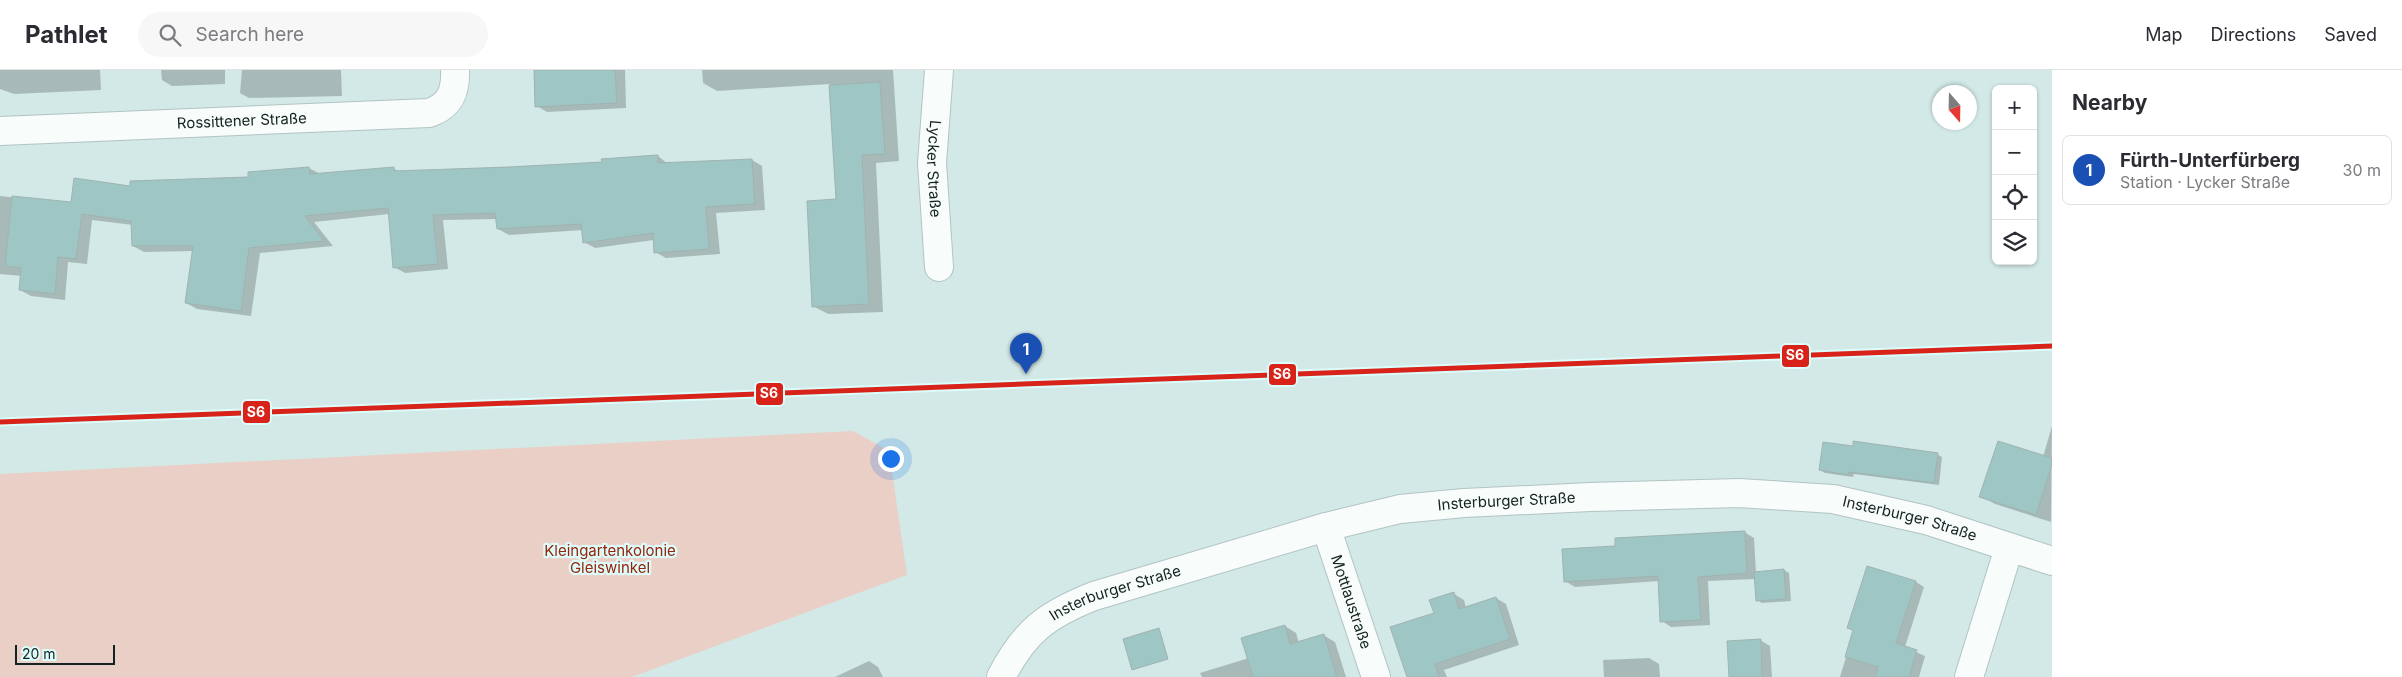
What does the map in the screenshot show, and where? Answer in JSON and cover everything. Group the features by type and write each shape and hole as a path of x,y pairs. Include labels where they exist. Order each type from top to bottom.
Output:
{"street":[{"name":"Rossittener Straße","path":"0,131 429,113 439,110 452,97 455,70"},
{"name":"Lycker Straße","path":"939,70 932,163 939,267"},
{"name":"Insterburger Straße","path":"1001,677 1010,659 1032,632 1061,609 1103,593 1326,527 1400,509 1464,503 1739,493 1833,499 1926,520 2052,561"},
{"name":"Mottlaustraße","path":"1326,527 1376,677"},
{"path":"1969,677 2009,548"}],"green space":[{"name":"Kleingartenkolonie Gleiswinkel","path":"853,431 889,451 907,575 632,677 0,677 0,474"}],"building":[{"path":"534,70 615,70 617,103 535,107"},
{"path":"880,82 885,154 862,155 869,304 812,307 807,201 836,199 829,85"},
{"path":"658,155 658,163 752,159 755,204 706,207 709,249 654,253 653,233 583,243 581,224 497,229 495,213 433,215 438,264 393,268 388,208 305,216 324,241 249,248 241,311 185,303 193,246 132,246 131,221 82,214 76,259 58,257 55,294 19,290 21,268 5,266 12,196 71,202 74,178 130,186 130,181 248,177 248,172 309,167 310,174 394,167 394,171 602,162 601,159"},
{"path":"1853,441 1938,453 1934,483 1849,472 1848,475 1819,470 1823,442 1853,446"},
{"path":"1998,441 2052,458 2052,465 2036,515 1979,497"},
{"path":"1745,531 1747,573 1698,577 1701,620 1660,622 1658,576 1564,582 1562,549 1615,546 1615,538"},
{"path":"1867,566 1916,581 1896,643 1917,650 1909,677 1875,677 1878,667 1845,657 1853,630 1847,628"},
{"path":"1784,569 1786,599 1756,601 1754,572"},
{"path":"1454,592 1459,609 1496,597 1510,639 1435,664 1439,677 1407,677 1390,627 1434,613 1429,600"},
{"path":"1285,625 1290,644 1324,634 1337,677 1253,677 1241,638"},
{"path":"1159,628 1168,659 1132,670 1123,639"},
{"path":"1761,639 1762,677 1729,677 1727,641"}],"transit line":[{"name":"S6","path":"0,422 2052,346"}],"place":[{"name":"Fürth-Unterfürberg","path":"1026,374"}]}
